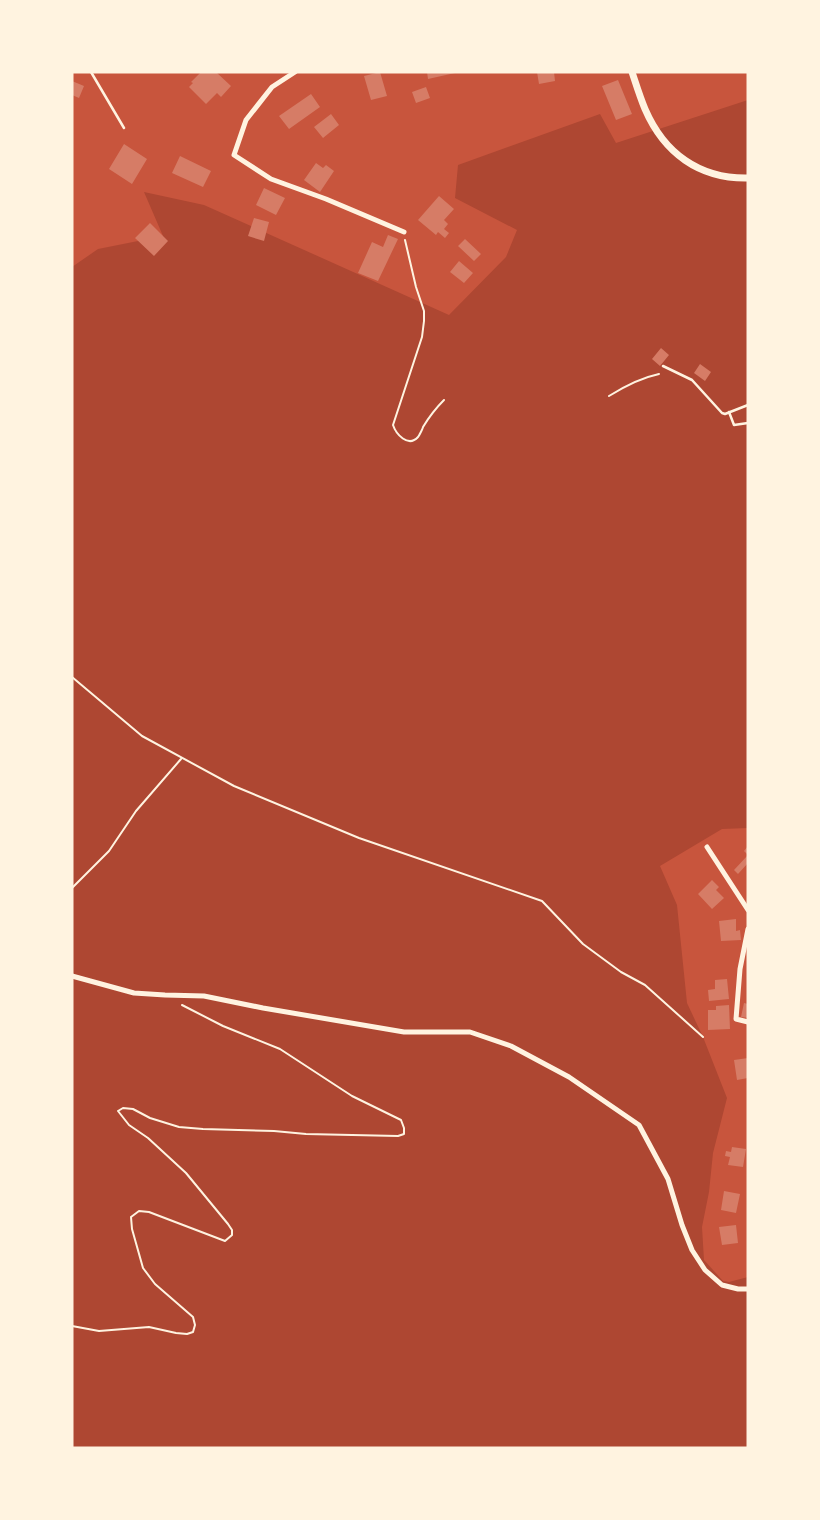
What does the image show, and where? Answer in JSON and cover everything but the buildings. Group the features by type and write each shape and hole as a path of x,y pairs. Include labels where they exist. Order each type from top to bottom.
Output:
{"main road":[{"path":"632,72 653,125 674,152 689,163 711,173 734,179 748,178"}],"street":[{"path":"295,72 272,88 246,120 234,155 271,179 404,232"},
{"path":"707,847 748,909"},
{"path":"748,929 740,969 736,1013 736,1019 748,1022"},
{"path":"72,976 134,993 204,996 404,1032 470,1032 511,1046 569,1077 639,1125 668,1179 692,1250 705,1270 722,1285 748,1289"}],"lane":[{"path":"91,72 124,128"},
{"path":"663,366 691,380 722,413 748,405"},
{"path":"729,412 734,425 748,424"}],"path":[{"path":"404,232 424,311 424,321 422,337 393,425 396,434 404,440 418,437 433,412 444,400"},
{"path":"609,396 641,379 673,371"},
{"path":"72,677 142,736 234,786 359,838 542,901 583,944 621,972 645,985 703,1037"},
{"path":"72,888 108,851 136,811 182,758"},
{"path":"72,1325 99,1331 149,1327 187,1334 193,1332 193,1317 164,1293 143,1268 131,1217 139,1211 149,1212 225,1241 232,1235 228,1224 186,1173 148,1138 129,1125 118,1111 123,1108 133,1109 169,1124 203,1129 274,1131 306,1135 404,1134 401,1120 352,1096 280,1049 223,1026 165,995"}],"shaded area":[{"path":"748,100 748,828 722,829 660,866 677,905 687,1003 727,1098 713,1153 702,1227 704,1260 723,1281 748,1277 748,1448 72,1448 72,267 98,249 163,236 144,192 204,205 449,315 506,257 517,230 455,198 458,165 600,114 616,143"}]}
